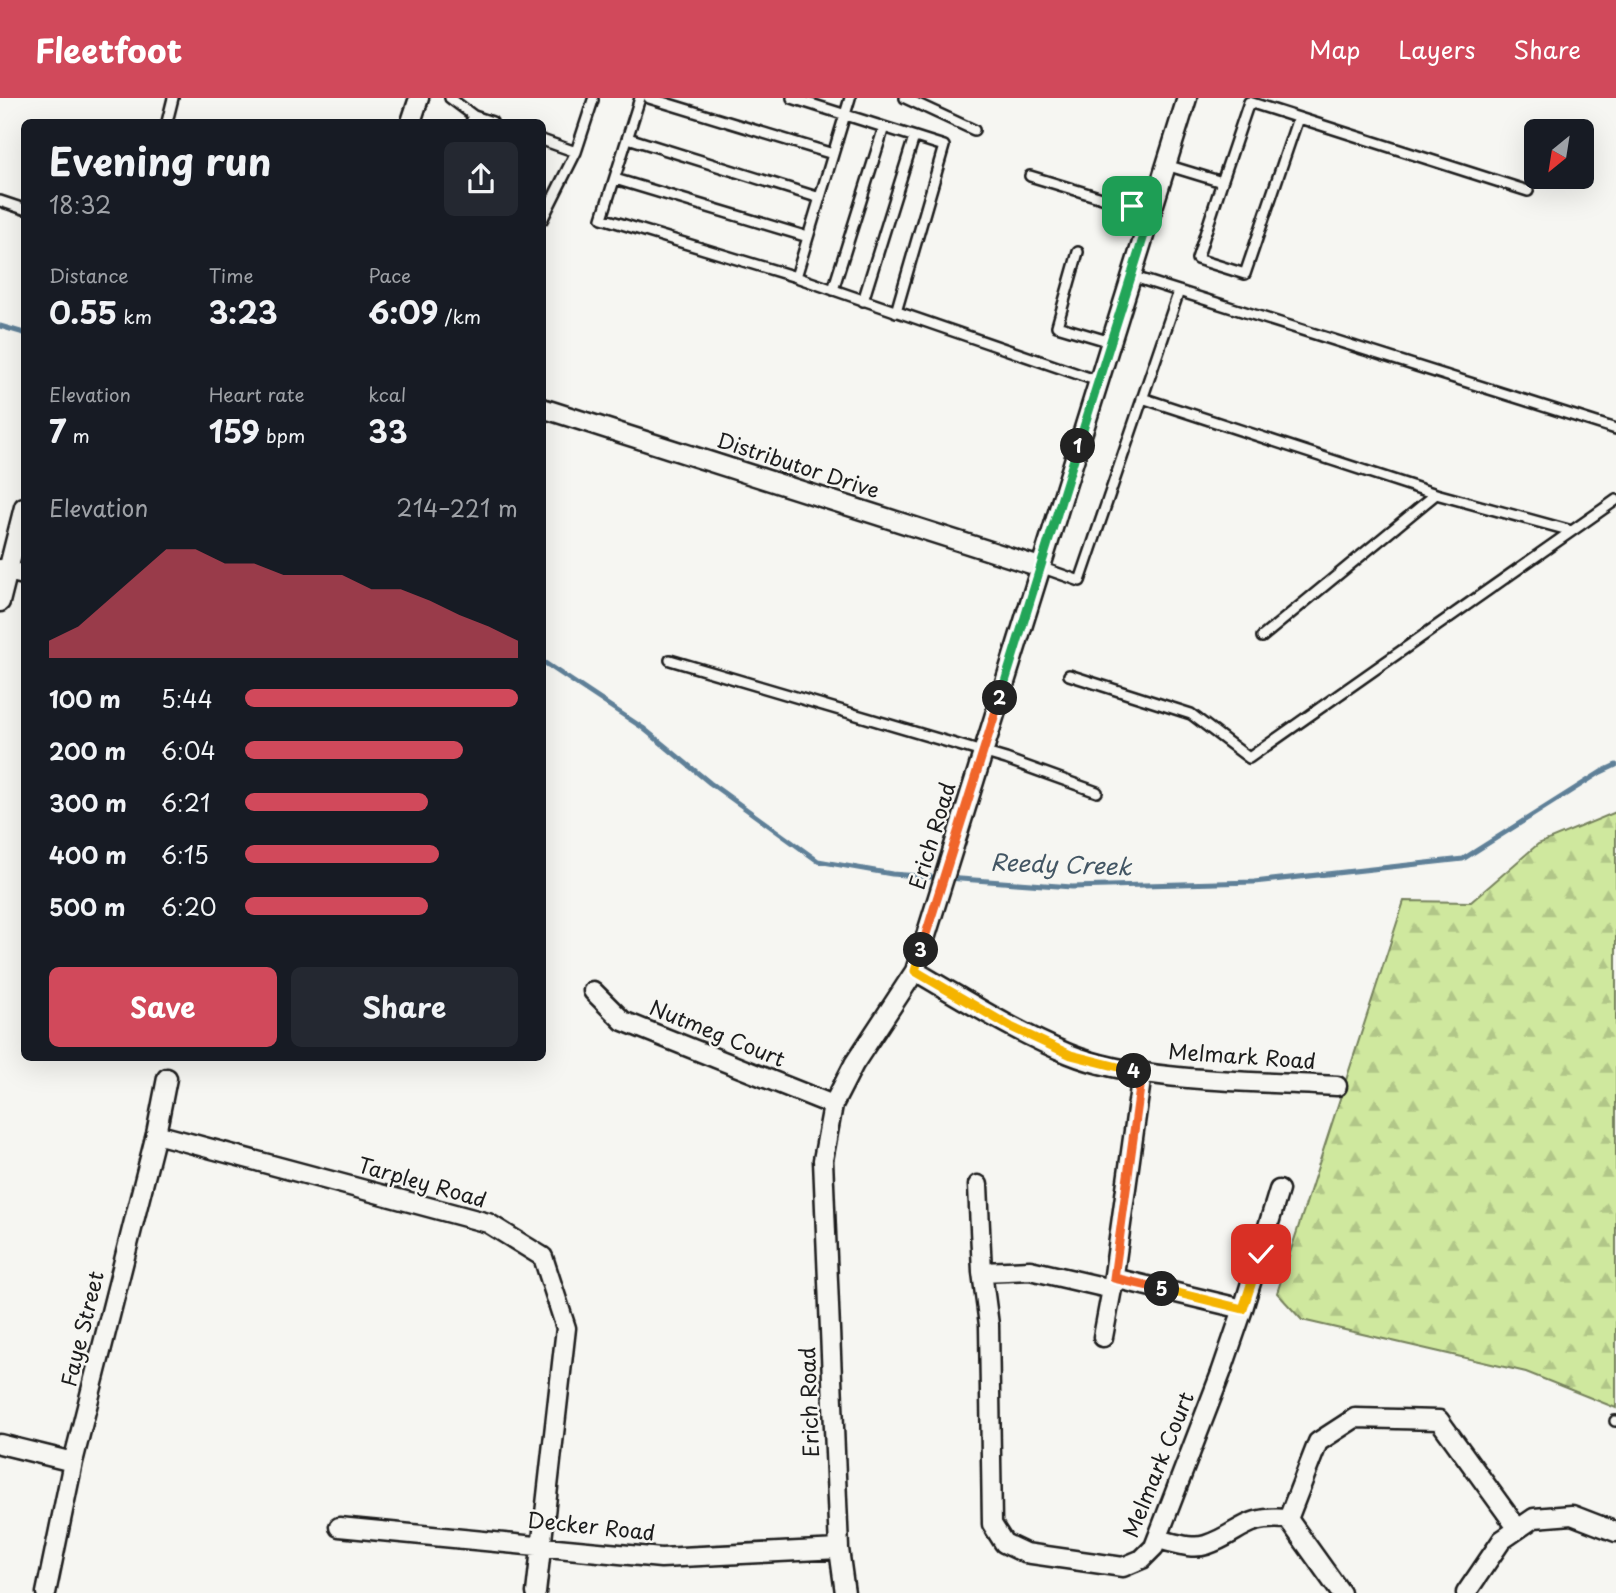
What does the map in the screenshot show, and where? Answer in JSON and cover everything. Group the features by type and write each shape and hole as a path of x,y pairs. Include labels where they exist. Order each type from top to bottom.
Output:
{"street":[{"path":"412,119 419,98"},
{"name":"Erich Road","path":"845,1593 839,1549 823,1160 833,1105 854,1064 915,971 1187,98"},
{"name":"Distributor Drive","path":"546,409 1040,567"},
{"path":"0,602 11,571 21,522"},
{"name":"Melmark Road","path":"915,971 1011,1027 1071,1055 1142,1073 1337,1086"},
{"name":"Nutmeg Court","path":"593,991 624,1021 833,1105"},
{"path":"1103,1337 1142,1073"},
{"name":"Faye Street","path":"46,1593 73,1462 156,1134 167,1078"},
{"name":"Tarpley Road","path":"156,1134 488,1223 543,1257 566,1328 536,1593"},
{"name":"Melmark Court","path":"978,1185 982,1272 989,1325 992,1524 1004,1543 1025,1553 1122,1567 1142,1559 1157,1539 1221,1373 1279,1190"},
{"path":"982,1272 1030,1270 1113,1283 1243,1309"},
{"path":"1288,1519 1318,1442 1355,1418 1439,1420 1518,1530"},
{"path":"0,1444 73,1462"},
{"path":"1466,1593 1502,1540 1534,1518 1572,1516 1616,1532"},
{"path":"1157,1539 1191,1546 1205,1545 1251,1520 1264,1517 1288,1519 1341,1593"},
{"name":"Decker Road","path":"339,1527 661,1558 839,1549"}],"lane":[{"path":"168,119 173,98"},
{"path":"452,98 472,119"},
{"path":"640,98 603,218 796,277 1098,381"},
{"path":"649,98 833,154"},
{"path":"792,98 944,146 896,312"},
{"path":"796,277 850,98"},
{"path":"905,98 974,130"},
{"path":"546,212 576,152 593,100"},
{"path":"1298,118 1245,274 1197,259 1248,102 1528,191"},
{"path":"833,290 884,127"},
{"path":"863,301 914,136"},
{"path":"628,138 820,198"},
{"path":"546,141 576,152"},
{"path":"1166,165 1222,182"},
{"path":"1030,176 1151,213"},
{"path":"615,179 808,237"},
{"path":"0,201 21,208"},
{"path":"1078,252 1058,326 1111,342"},
{"path":"1131,276 1616,429"},
{"path":"1040,567 1080,580 1179,291"},
{"path":"1142,398 1436,494 1572,531"},
{"path":"1262,637 1436,494"},
{"path":"1069,675 1191,714 1249,758 1616,500"},
{"path":"670,660 984,752 1097,792"}],"green space":[{"path":"1616,812 1616,1408 1526,1372 1302,1320 1277,1293 1404,901 1471,902 1538,844"}],"waterway":[{"name":"Reedy Creek","path":"0,326 21,332"},
{"name":"Reedy Creek","path":"546,664 643,728 710,783 818,861 892,874 1072,887 1254,882 1463,859 1616,765"}],"route":[{"path":"1132,206 1151,213 915,971 1011,1027 1071,1055 1142,1073 1114,1278 1243,1309 1261,1254"}]}
